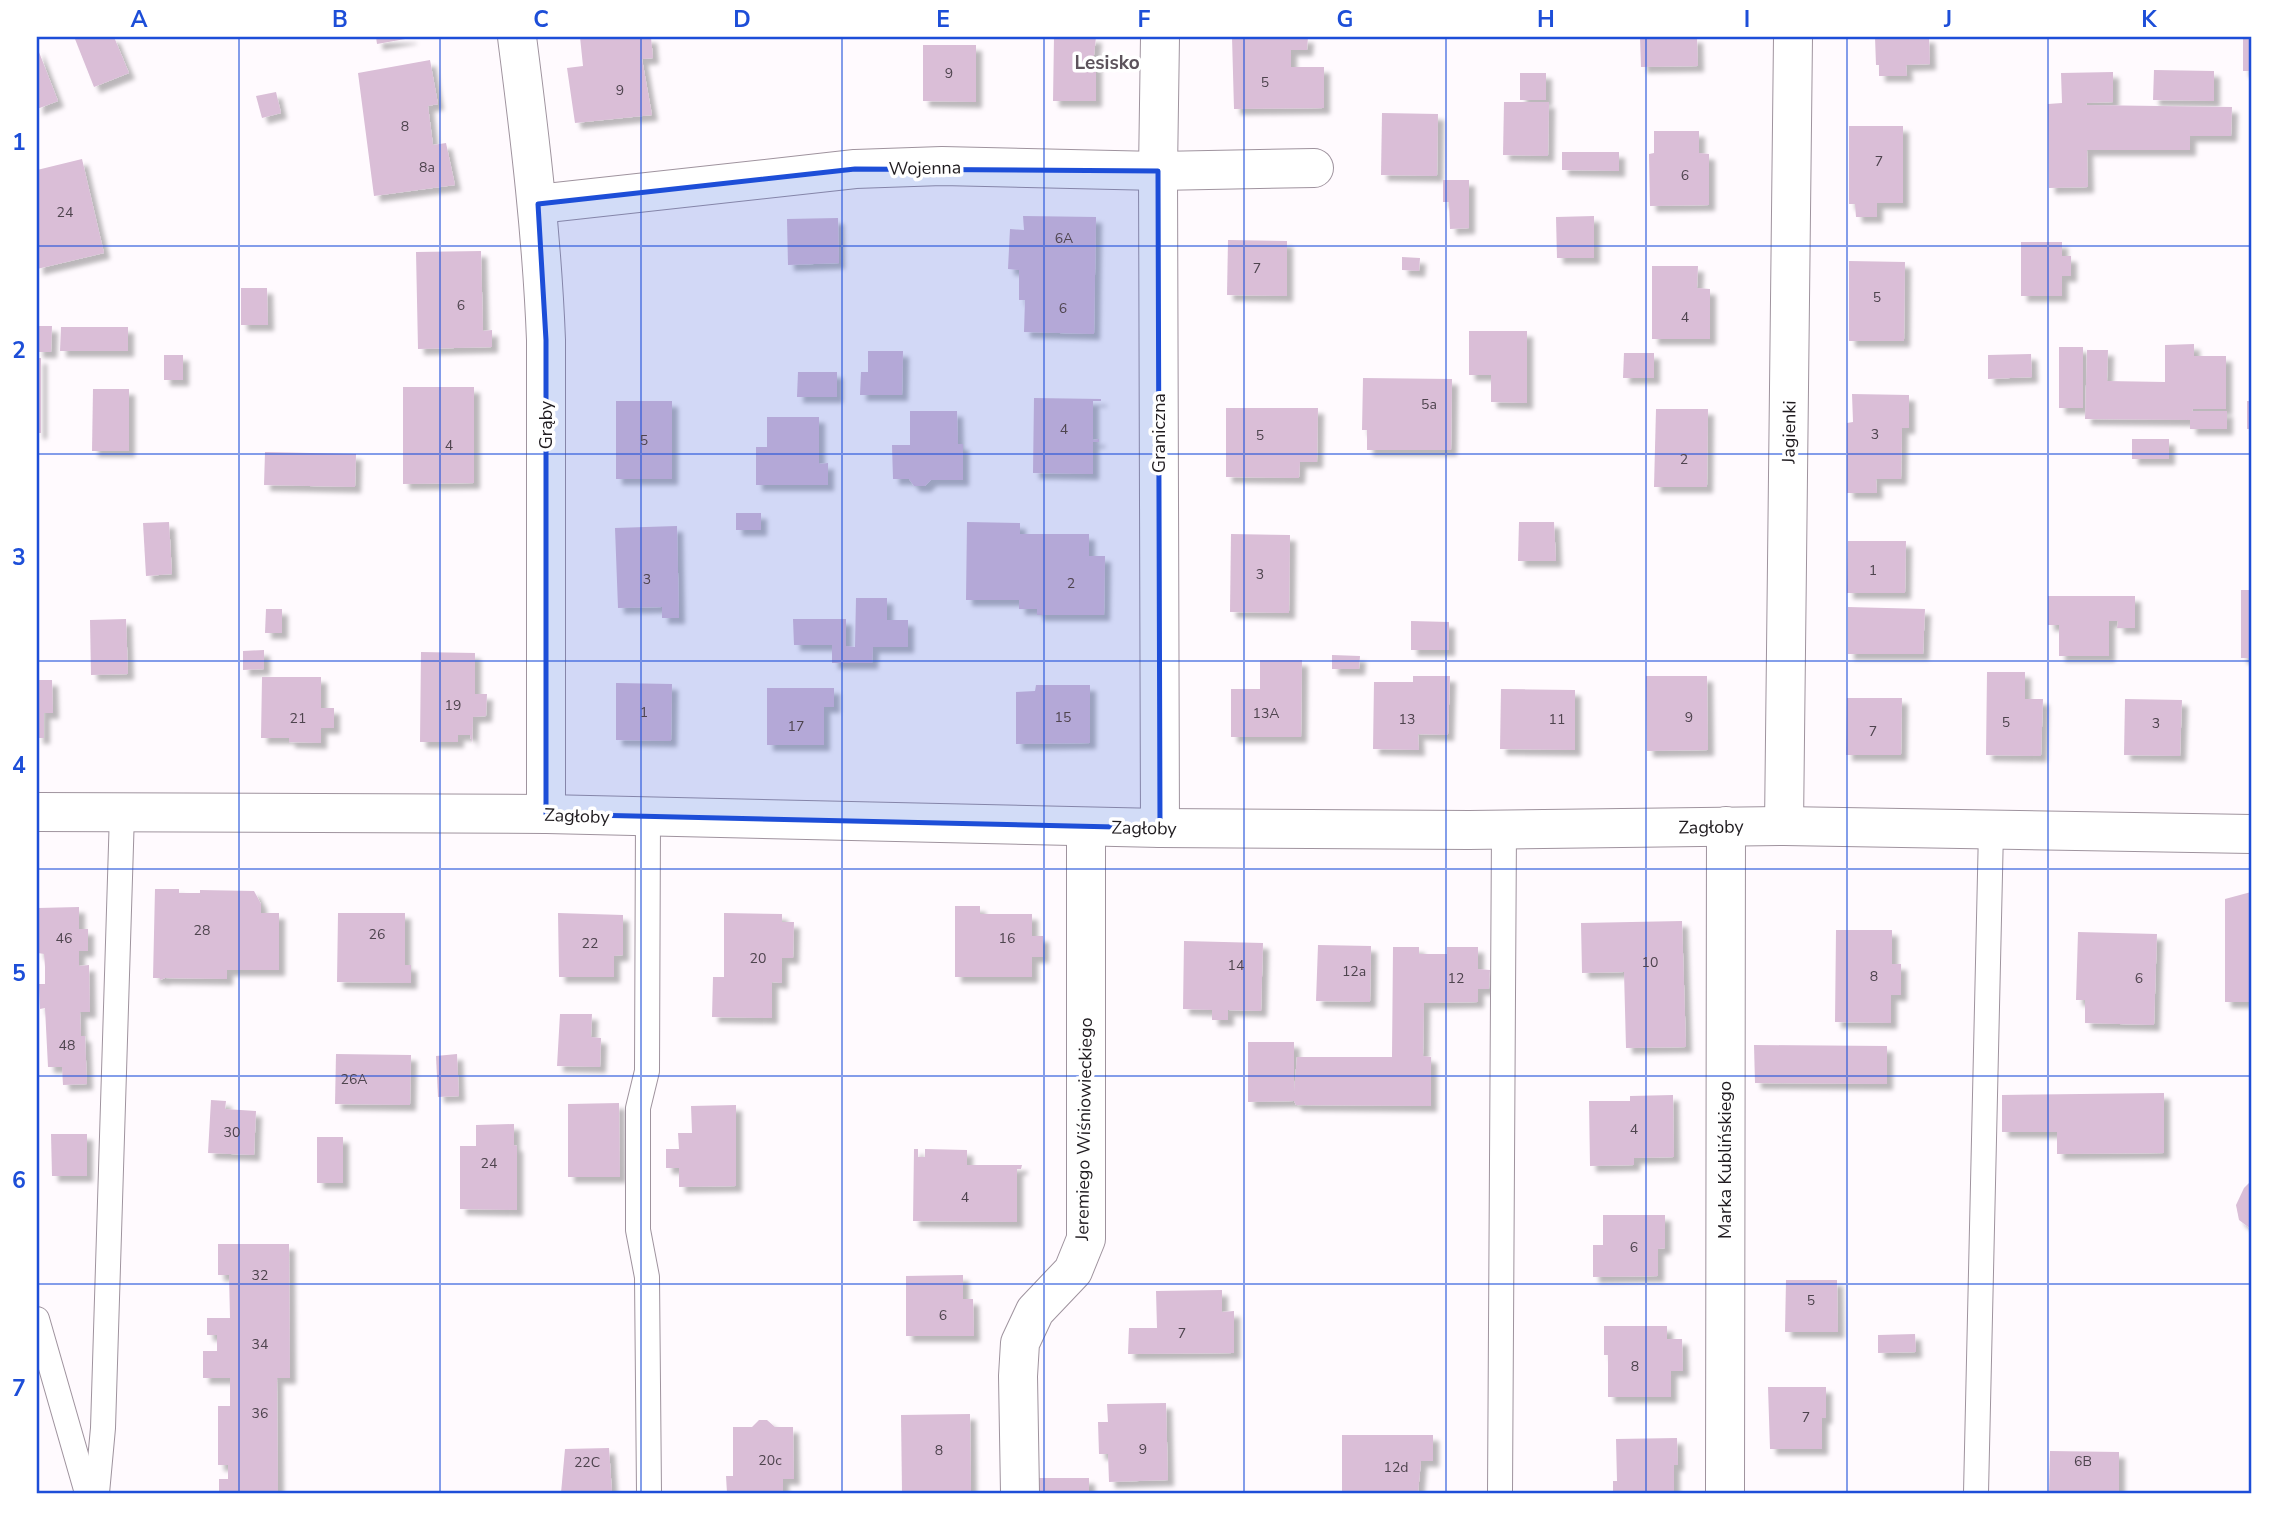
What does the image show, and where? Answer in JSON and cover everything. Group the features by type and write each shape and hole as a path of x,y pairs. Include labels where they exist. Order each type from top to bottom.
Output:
{"street":[{"name":"Grąby","path":"517,37 538,204 546,340 546,814"},
{"name":"Graniczna","path":"1160,37 1160,828"},
{"name":"Jagienki","path":"1784,826 1793,37"},
{"name":"Wojenna","path":"538,204 855,169 942,166 1158,171 1314,167"},
{"name":"Zagłoby","path":"37,812 546,814 1160,828 1504,830 1784,826 2251,834"},
{"name":"Marka Kublińskiego","path":"1725,1493 1726,826"},
{"name":"Jeremiego Wiśniowieckiego","path":"1020,1493 1020,1343 1035,1311 1073,1271 1086,1239 1086,827"}],"lane":[{"path":"97,1493 103,1415 121,813"},
{"path":"648,818 646,1071 638,1108 638,1230 647,1277 649,1493"},
{"path":"1500,1493 1504,830"},
{"path":"1976,1493 1992,830"},
{"path":"37,1319 87,1493"}],"highlighted area":[{"path":"855,169 1158,171 1160,828 546,814 546,340 538,204"}],"building":[{"path":"114,37 129,73 94,87 75,39"},
{"path":"376,37 411,37 411,38 377,44"},
{"path":"580,37 651,37 653,58 642,59 652,115 575,123 567,68 583,66"},
{"path":"1054,37 1096,37 1093,64 1096,64 1096,101 1053,101"},
{"path":"1232,37 1308,37 1307,50 1291,50 1291,67 1324,67 1324,108 1234,109"},
{"path":"1640,37 1697,37 1698,66 1641,67"},
{"path":"1875,37 1929,37 1930,64 1906,65 1907,76 1879,76"},
{"path":"2243,37 2251,37 2251,71 2243,71"},
{"path":"923,45 976,45 976,102 923,101"},
{"path":"37,47 58,101 37,109"},
{"path":"430,60 438,104 428,106 433,145 446,143 455,185 374,196 358,73"},
{"path":"2154,70 2214,71 2214,101 2153,100"},
{"path":"2113,72 2113,102 2086,105 2232,107 2231,136 2190,136 2190,150 2087,150 2088,187 2049,188 2048,104 2062,103 2061,73"},
{"path":"1520,73 1546,73 1546,100 1520,100"},
{"path":"276,92 281,113 262,118 256,96"},
{"path":"1504,102 1549,102 1548,156 1503,155"},
{"path":"1382,113 1438,114 1437,176 1381,175"},
{"path":"1849,126 1903,126 1903,203 1877,203 1877,217 1856,217 1855,204 1849,204"},
{"path":"1654,131 1699,131 1699,153 1709,154 1709,205 1650,206 1649,154 1654,153"},
{"path":"1562,152 1619,152 1619,171 1562,170"},
{"path":"82,159 104,253 37,269 37,170"},
{"path":"1443,180 1469,180 1469,228 1450,229 1449,202 1443,202"},
{"path":"1023,216 1096,217 1094,334 1024,332 1025,300 1019,300 1019,270 1008,269 1010,229 1024,230"},
{"path":"1594,216 1594,258 1557,258 1556,217"},
{"path":"838,218 839,263 788,265 787,219"},
{"path":"1228,240 1287,241 1287,296 1227,295"},
{"path":"2021,242 2062,242 2062,256 2071,256 2071,276 2062,276 2062,296 2021,296"},
{"path":"481,251 483,331 492,330 492,347 418,349 416,252"},
{"path":"1402,257 1420,258 1419,271 1402,270"},
{"path":"1849,261 1905,262 1904,341 1849,341"},
{"path":"1652,266 1698,266 1697,288 1710,289 1710,339 1652,339"},
{"path":"241,288 267,288 268,325 241,325"},
{"path":"37,326 52,326 51,352 37,352"},
{"path":"61,327 128,327 128,351 60,351"},
{"path":"1469,331 1527,331 1527,403 1491,402 1491,375 1469,375"},
{"path":"2194,344 2194,356 2226,356 2226,409 2192,411 2227,411 2227,429 2190,429 2190,420 2085,419 2087,350 2108,350 2107,381 2165,382 2165,345"},
{"path":"2059,347 2083,347 2083,408 2059,408"},
{"path":"868,351 903,351 902,395 860,395 861,372 868,372"},
{"path":"1624,353 1654,353 1654,378 1623,378"},
{"path":"2031,354 2032,377 1988,379 1988,355"},
{"path":"164,355 183,355 183,380 164,380"},
{"path":"37,358 41,358 41,433 37,433"},
{"path":"798,372 837,372 837,397 797,397"},
{"path":"1363,378 1452,379 1451,450 1367,450 1367,430 1362,430"},
{"path":"403,387 474,387 474,483 403,484"},
{"path":"93,389 129,389 129,451 92,451"},
{"path":"1852,394 1909,395 1909,428 1902,428 1901,479 1876,479 1877,493 1847,493 1847,423 1853,422"},
{"path":"1034,398 1101,399 1093,401 1093,440 1099,439 1099,442 1093,442 1093,474 1033,473"},
{"path":"616,401 672,401 672,479 616,479"},
{"path":"2247,401 2251,401 2251,429 2247,429"},
{"path":"1226,408 1318,408 1317,462 1300,462 1299,478 1226,477"},
{"path":"1656,409 1708,409 1707,487 1654,487"},
{"path":"910,411 957,411 958,444 963,444 963,480 931,480 925,486 914,486 909,479 893,479 892,445 910,445"},
{"path":"767,417 819,417 819,464 828,463 828,485 756,485 756,447 767,447"},
{"path":"2132,439 2169,439 2169,459 2132,459"},
{"path":"265,452 356,454 355,487 264,485"},
{"path":"736,513 761,513 761,530 736,530"},
{"path":"169,522 172,574 146,576 143,523"},
{"path":"967,522 1020,523 1020,534 1089,534 1089,556 1105,556 1104,615 1037,615 1037,609 1019,609 1019,600 966,600"},
{"path":"1519,522 1554,522 1556,561 1518,561"},
{"path":"677,526 679,618 662,618 662,607 618,608 615,528"},
{"path":"1231,534 1290,535 1289,613 1230,612"},
{"path":"1848,541 1906,541 1905,593 1847,593"},
{"path":"2241,590 2251,590 2251,658 2241,658"},
{"path":"2048,596 2135,596 2135,628 2117,628 2118,621 2109,621 2109,656 2059,656 2059,625 2048,625"},
{"path":"856,598 887,598 887,620 908,620 908,647 873,647 872,663 832,663 832,645 794,645 793,619 846,619 846,646 855,647"},
{"path":"1848,607 1925,609 1923,654 1848,654"},
{"path":"266,609 282,609 282,633 265,633"},
{"path":"126,619 128,674 91,675 90,620"},
{"path":"1411,621 1449,622 1449,650 1411,650"},
{"path":"264,650 264,669 243,670 243,651"},
{"path":"421,652 475,653 475,694 487,694 486,716 473,717 472,743 470,735 458,735 458,742 420,742"},
{"path":"1332,655 1360,656 1359,669 1332,669"},
{"path":"1260,660 1302,660 1301,737 1231,737 1231,689 1260,689"},
{"path":"1987,672 2025,672 2025,699 2043,699 2041,756 1986,755"},
{"path":"1413,676 1450,676 1448,735 1418,734 1419,750 1373,749 1374,682 1413,682"},
{"path":"1646,676 1707,676 1708,750 1647,751"},
{"path":"262,677 321,677 321,708 334,708 334,728 321,728 321,743 289,742 289,738 261,738"},
{"path":"37,680 52,680 53,713 44,713 44,738 37,738"},
{"path":"616,683 672,684 671,741 616,740"},
{"path":"1036,685 1090,685 1090,743 1016,744 1016,692 1035,691"},
{"path":"767,688 834,688 834,707 824,707 824,745 767,745"},
{"path":"1501,689 1575,690 1575,750 1500,749"},
{"path":"1847,698 1902,698 1901,755 1846,755"},
{"path":"2125,699 2182,700 2180,756 2124,755"},
{"path":"155,889 179,889 179,893 200,893 200,890 254,891 261,904 261,913 279,913 279,970 227,970 227,979 153,978"},
{"path":"2251,892 2251,1002 2225,1002 2225,899"},
{"path":"955,906 980,906 980,914 1032,914 1032,936 1043,936 1043,957 1032,957 1032,977 955,977"},
{"path":"79,907 79,929 88,929 88,951 79,951 79,966 89,965 90,1012 80,1012 81,1036 85,1036 87,1084 63,1085 62,1067 48,1067 45,1008 40,1009 39,984 45,984 45,967 44,954 38,953 38,908"},
{"path":"338,913 405,913 405,965 411,965 411,983 337,982"},
{"path":"558,913 623,915 623,955 614,956 614,977 559,977"},
{"path":"724,913 782,914 782,922 794,922 793,958 782,958 782,983 772,982 772,1018 712,1017 713,977 724,977"},
{"path":"1682,921 1686,1047 1626,1048 1624,972 1582,973 1581,923"},
{"path":"1836,930 1892,930 1892,964 1901,964 1901,995 1891,995 1891,1023 1835,1022"},
{"path":"2078,932 2157,934 2154,1025 2085,1023 2085,1000 2076,1000"},
{"path":"1184,941 1263,943 1261,1011 1228,1010 1228,1020 1212,1020 1212,1010 1183,1009"},
{"path":"1318,945 1371,946 1370,1002 1316,1001"},
{"path":"1393,947 1419,947 1419,954 1447,954 1447,947 1478,947 1478,969 1490,970 1489,989 1478,989 1478,1002 1424,1003 1423,1056 1431,1057 1431,1106 1248,1102 1248,1042 1294,1042 1294,1092 1297,1057 1392,1057"},
{"path":"560,1014 592,1014 591,1037 601,1038 600,1067 557,1066"},
{"path":"1754,1045 1887,1046 1887,1084 1755,1083"},
{"path":"336,1054 411,1055 410,1105 335,1104"},
{"path":"457,1054 459,1096 438,1097 436,1056"},
{"path":"2164,1093 2164,1153 2057,1154 2057,1132 2002,1132 2002,1095"},
{"path":"1673,1095 1674,1157 1634,1158 1634,1165 1590,1166 1589,1101 1630,1101 1630,1096"},
{"path":"211,1100 226,1101 225,1109 256,1111 254,1155 208,1153"},
{"path":"619,1103 620,1177 568,1177 568,1104"},
{"path":"736,1105 736,1186 679,1187 679,1168 666,1168 666,1149 679,1149 678,1133 692,1133 691,1106"},
{"path":"514,1124 514,1145 517,1146 517,1210 460,1209 460,1146 476,1146 476,1125"},
{"path":"51,1134 87,1134 87,1176 52,1176"},
{"path":"317,1137 343,1137 343,1183 317,1183"},
{"path":"914,1149 918,1149 918,1157 925,1157 925,1149 967,1150 967,1165 1022,1165 1021,1169 1017,1169 1017,1222 913,1221"},
{"path":"2251,1181 2251,1229 2239,1220 2236,1205 2244,1188"},
{"path":"1603,1215 1665,1215 1665,1248 1658,1249 1658,1276 1593,1277 1593,1245 1603,1245"},
{"path":"218,1244 289,1244 290,1378 277,1378 278,1493 219,1493 219,1479 228,1479 228,1465 218,1465 218,1406 230,1406 230,1378 203,1378 203,1351 217,1351 217,1335 207,1335 207,1318 230,1318 229,1275 218,1275"},
{"path":"963,1275 963,1299 973,1299 974,1336 906,1336 906,1276"},
{"path":"1786,1280 1837,1280 1838,1332 1785,1332"},
{"path":"1222,1290 1222,1312 1234,1311 1234,1353 1128,1354 1129,1328 1157,1328 1156,1291"},
{"path":"1604,1326 1667,1326 1667,1339 1682,1339 1683,1371 1671,1371 1671,1397 1608,1397 1608,1355 1604,1355"},
{"path":"1915,1334 1916,1352 1878,1353 1878,1335"},
{"path":"1768,1387 1826,1387 1822,1449 1770,1449"},
{"path":"1166,1403 1168,1480 1109,1482 1108,1454 1099,1454 1098,1422 1108,1422 1107,1404"},
{"path":"970,1414 971,1493 902,1493 901,1415"},
{"path":"759,1420 767,1420 775,1427 793,1427 794,1479 783,1479 783,1493 727,1493 726,1476 733,1476 733,1427 752,1427"},
{"path":"1342,1435 1433,1435 1433,1461 1421,1461 1418,1493 1342,1493"},
{"path":"1677,1438 1678,1465 1674,1465 1674,1493 1613,1493 1613,1481 1617,1481 1616,1439"},
{"path":"609,1448 612,1493 561,1493 565,1449"},
{"path":"2050,1451 2119,1452 2119,1493 2049,1493"},
{"path":"1036,1478 1089,1478 1089,1493 1036,1493"}],"district":[{"name":"Lesisko","path":"1107,62"}]}
